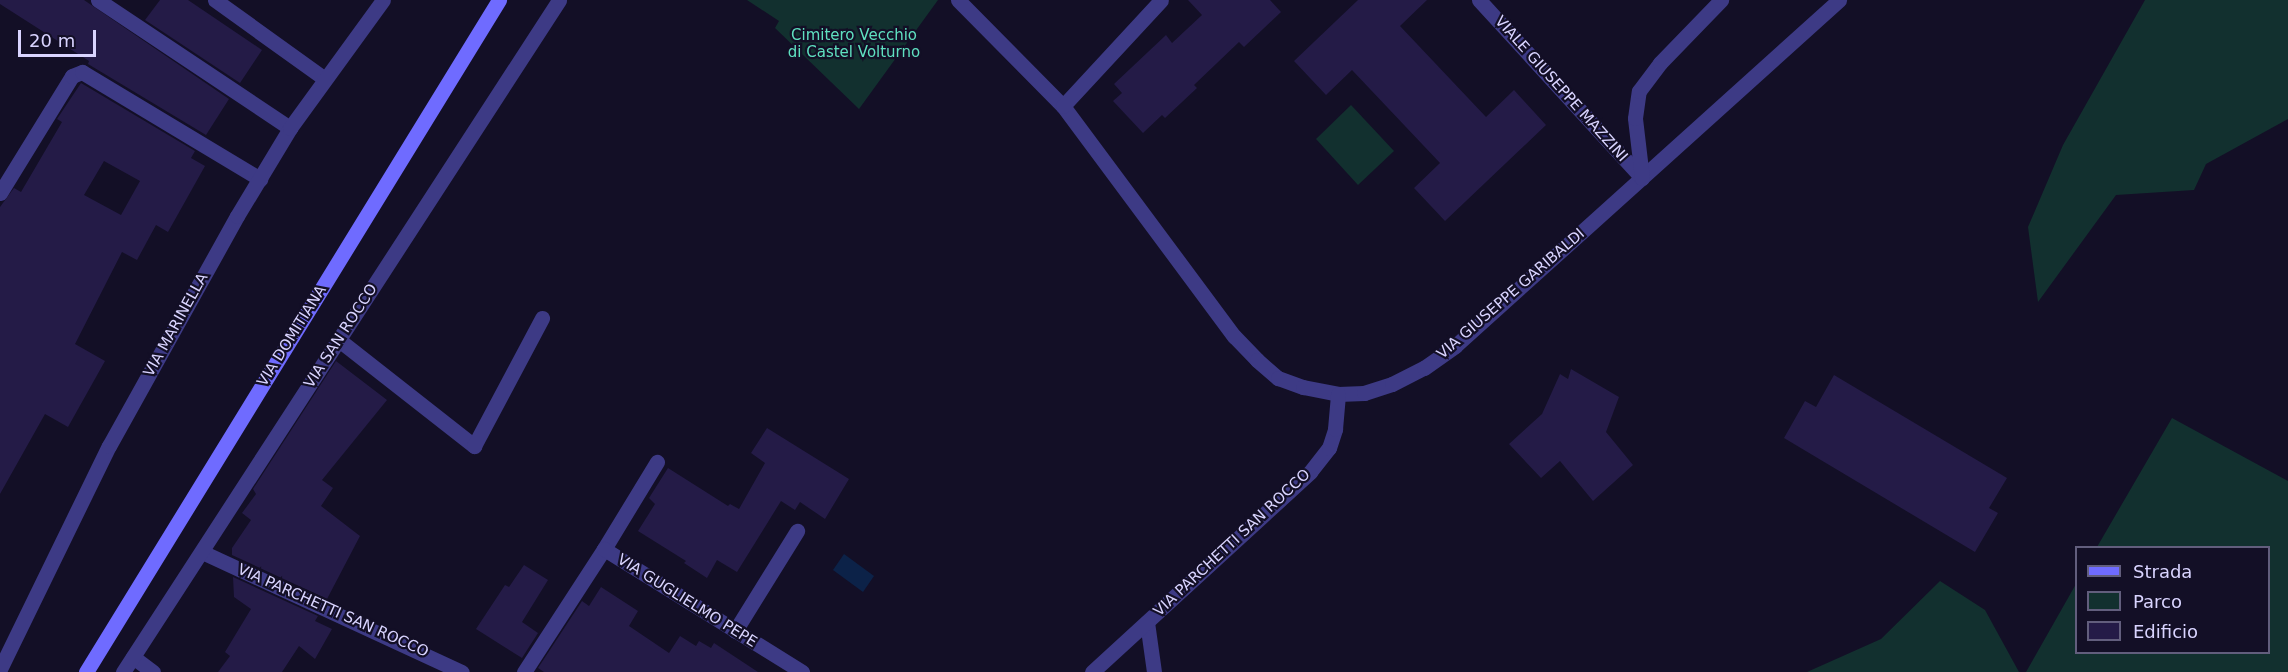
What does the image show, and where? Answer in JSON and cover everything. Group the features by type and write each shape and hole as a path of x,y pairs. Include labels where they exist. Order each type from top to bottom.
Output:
{"street":[{"path":"98,0 290,128"},
{"path":"215,0 325,79"},
{"name":"VIA MARINELLA","path":"0,669 109,446 260,179 290,128 383,0"},
{"name":"VIA DOMITIANA","path":"86,672 499,0"},
{"name":"VIA SAN ROCCO","path":"123,672 559,0"},
{"name":"VIA GIUSEPPE GARIBALDI","path":"958,0 1063,106 1234,336 1278,378 1303,387 1338,394 1364,393 1392,384 1424,368 1448,351 1839,0"},
{"path":"1063,106 1161,0"},
{"name":"VIALE GIUSEPPE MAZZINI","path":"1479,0 1642,178"},
{"path":"1642,178 1635,118 1639,91 1660,63 1721,0"},
{"path":"0,193 72,76 82,72 260,179"},
{"path":"339,340 474,446 542,318"},
{"name":"VIA PARCHETTI SAN ROCCO","path":"1092,672 1310,472 1329,448 1335,429 1338,394"},
{"path":"604,549 657,462"},
{"path":"735,631 797,531"},
{"name":"VIA GUGLIELMO PEPE","path":"524,672 604,549 802,672"},
{"name":"VIA PARCHETTI SAN ROCCO","path":"202,552 462,672"},
{"path":"1147,622 1156,670"},
{"path":"133,657 153,672"}],"green space":[{"name":"Cimitero Vecchio di Castel Volturno","path":"747,0 938,0 859,109 775,28 779,21"},
{"path":"2145,0 2288,0 2288,119 2206,164 2194,190 2116,195 2038,302 2028,227 2063,145"},
{"path":"1351,105 1394,151 1358,185 1316,139"},
{"path":"2172,418 2288,481 2288,672 2026,672 2075,586 2075,654 2270,654 2270,546 2098,546"},
{"path":"1940,581 1985,610 2019,672 1807,672 1881,639"}],"water":[{"path":"844,554 874,576 863,592 833,570"}],"building":[{"path":"0,0 84,0 229,99 206,135 88,64 89,61 0,4"},
{"path":"160,0 188,0 262,50 240,83 145,20"},
{"path":"1188,0 1270,0 1281,12 1244,47 1239,42 1194,85 1197,88 1165,118 1162,115 1143,133 1113,101 1122,93 1114,84 1166,35 1172,43 1202,15"},
{"path":"1358,0 1427,0 1400,26 1486,117 1514,90 1546,125 1445,221 1414,188 1440,163 1352,70 1326,95 1294,61"},
{"path":"81,83 195,151 191,158 205,166 168,232 156,225 137,260 122,252 75,344 105,361 68,427 45,414 0,494 0,207 14,188 21,192 62,122 57,119","holes":["104,161 140,181 121,215 84,195"]},
{"path":"336,361 387,400 322,480 333,488 321,506 360,536 327,599 232,555 232,548 251,520 242,513 256,494 253,489"},
{"path":"1571,369 1619,397 1606,432 1633,465 1593,501 1560,461 1541,478 1509,444 1542,414 1560,374 1568,379"},
{"path":"1834,375 2007,478 1989,508 1998,513 1975,552 1784,438 1805,401 1816,407"},
{"path":"767,428 849,479 825,519 800,502 795,510 781,501 737,572 717,560 707,578 684,563 686,561 638,531 655,504 649,498 668,468 728,506 730,504 739,509 765,463 751,453"},
{"path":"524,565 548,580 522,622 538,633 522,658 476,629 505,585 509,587"},
{"path":"233,577 318,616 315,621 332,629 315,659 299,646 282,672 218,672 230,656 225,652 251,609 234,597"},
{"path":"601,587 638,611 629,626 669,653 680,636 696,646 699,641 711,648 714,643 758,672 544,672 538,668 582,601 589,606"}]}
